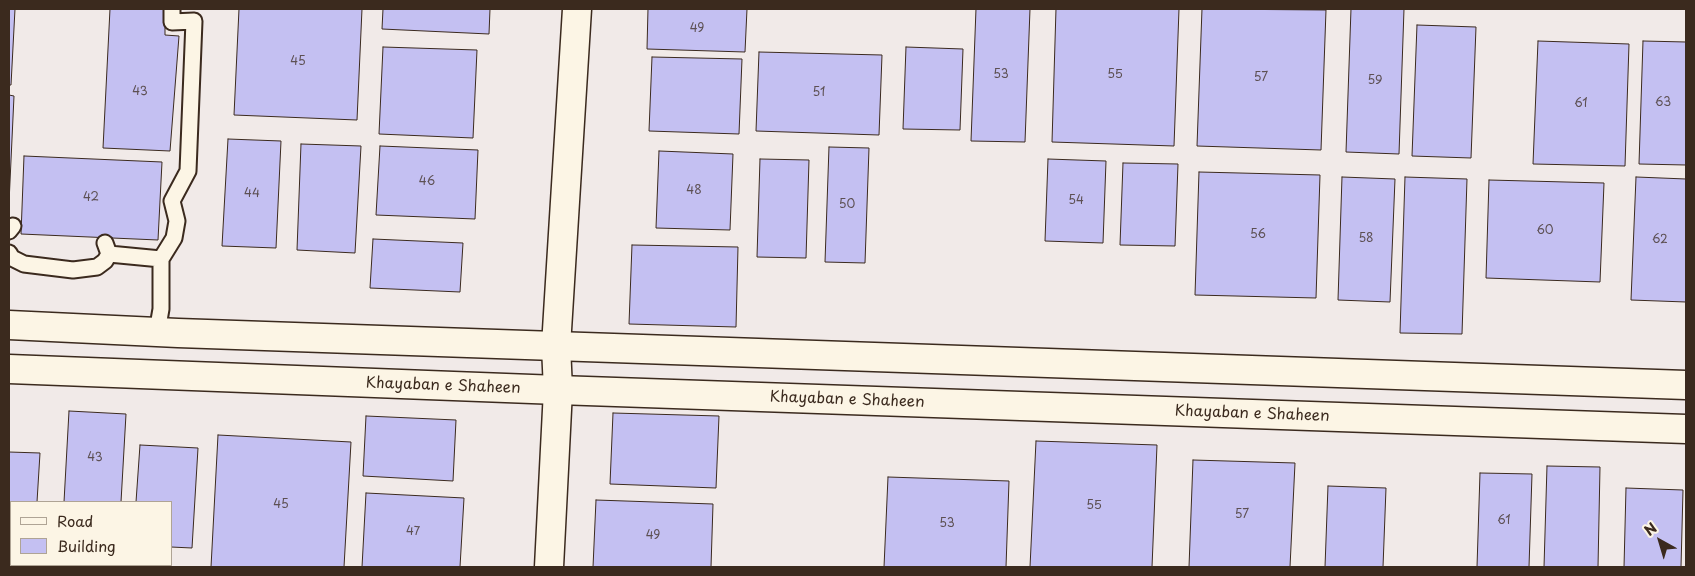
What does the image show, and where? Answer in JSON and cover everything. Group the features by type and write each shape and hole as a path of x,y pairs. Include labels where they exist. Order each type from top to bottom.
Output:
{"main road":[{"path":"549,567 558,390 556,346 577,9"},
{"path":"9,325 157,332 1686,385"},
{"name":"Khayaban e Shaheen","path":"9,369 1686,429"}],"lane":[{"path":"157,332 161,309 161,259 174,238 177,221 172,201 188,171 194,21 172,22 172,9"},
{"path":"9,253 12,258 24,264 72,270 97,266 105,261 107,249 161,259"}],"building":[{"path":"9,9 15,9 11,85 9,85"},
{"path":"110,9 165,9 165,35 179,36 170,151 103,148"},
{"path":"239,9 362,9 357,120 234,115"},
{"path":"383,9 490,9 489,34 382,29"},
{"path":"648,9 747,9 745,52 647,49"},
{"path":"976,9 1030,9 1025,142 971,141"},
{"path":"1056,9 1179,9 1174,146 1052,142"},
{"path":"1202,9 1326,10 1321,150 1197,146"},
{"path":"1351,9 1404,9 1399,154 1346,152"},
{"path":"1417,25 1476,27 1471,158 1412,156"},
{"path":"1538,41 1629,44 1625,166 1533,164"},
{"path":"1643,41 1686,42 1686,165 1639,164"},
{"path":"383,47 477,50 473,138 379,134"},
{"path":"906,47 963,49 960,130 903,129"},
{"path":"759,52 882,55 879,135 756,131"},
{"path":"652,57 742,59 739,134 649,131"},
{"path":"9,95 14,96 9,203"},
{"path":"228,139 281,141 276,248 222,246"},
{"path":"301,144 361,146 355,253 297,250"},
{"path":"380,146 478,150 475,219 376,215"},
{"path":"829,147 869,148 865,263 825,262"},
{"path":"659,151 733,154 730,230 656,228"},
{"path":"24,156 162,162 158,240 21,234"},
{"path":"760,159 809,160 806,258 757,257"},
{"path":"1048,159 1106,161 1103,243 1045,241"},
{"path":"1123,163 1178,164 1175,246 1120,245"},
{"path":"1199,172 1320,175 1316,298 1195,295"},
{"path":"1342,177 1395,179 1390,302 1338,300"},
{"path":"1405,177 1467,179 1462,334 1400,333"},
{"path":"1636,177 1686,179 1686,302 1631,300"},
{"path":"1489,180 1604,183 1600,282 1486,278"},
{"path":"373,239 463,243 460,292 370,288"},
{"path":"632,245 738,247 736,327 629,324"},
{"path":"69,411 126,414 121,501 64,501"},
{"path":"613,413 719,416 716,488 610,484"},
{"path":"366,416 456,420 453,481 363,476"},
{"path":"218,435 351,442 344,567 211,567"},
{"path":"1036,441 1157,445 1152,567 1030,567"},
{"path":"140,445 198,448 192,548 172,547 172,501 136,501"},
{"path":"9,452 40,453 37,501 10,501 9,555"},
{"path":"1193,460 1295,463 1290,567 1189,567"},
{"path":"1547,466 1600,467 1598,567 1544,567"},
{"path":"1480,473 1532,474 1529,567 1477,567"},
{"path":"888,477 1009,481 1006,567 884,567"},
{"path":"1328,486 1386,488 1383,567 1325,567"},
{"path":"1626,488 1683,490 1681,567 1624,567"},
{"path":"366,493 464,498 460,567 362,567"},
{"path":"596,500 713,504 711,567 593,567"}]}
